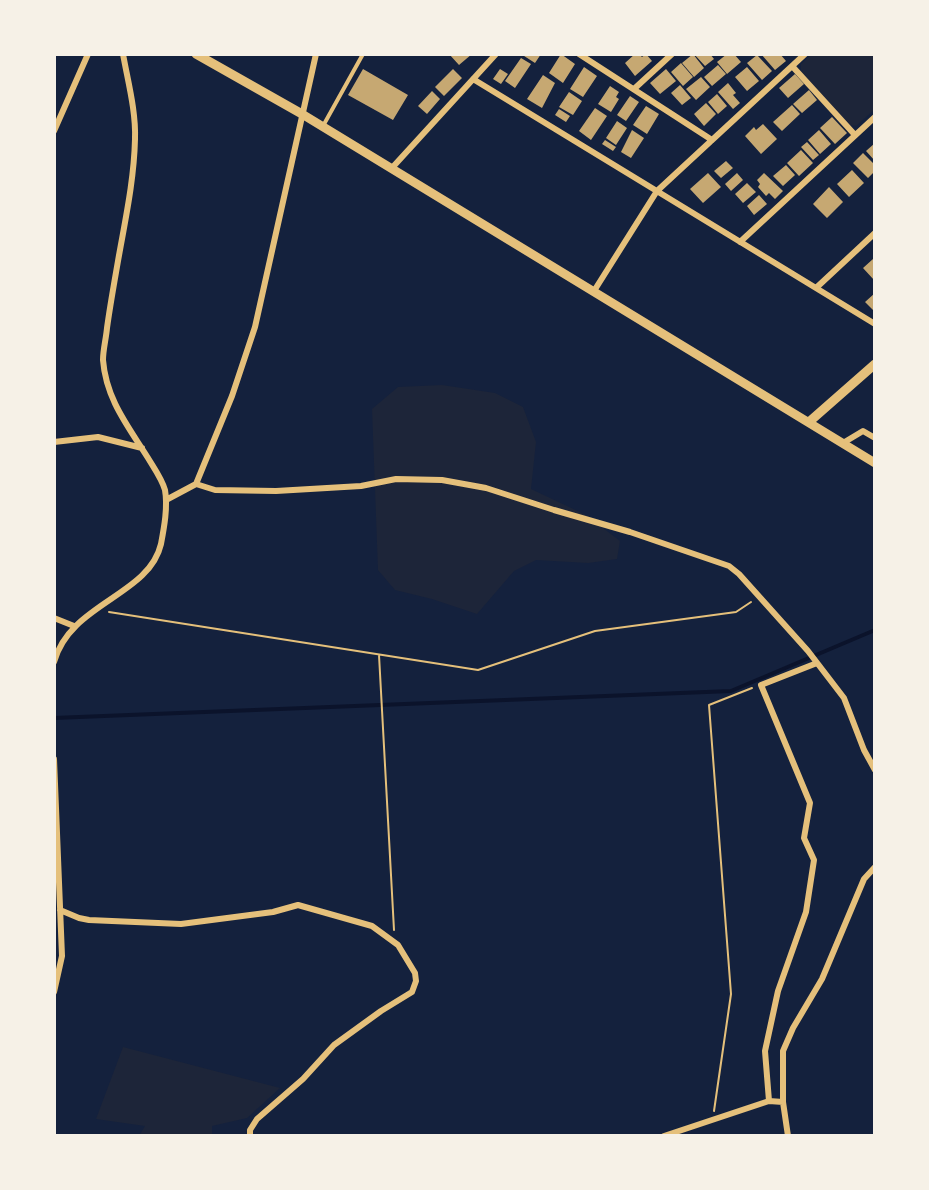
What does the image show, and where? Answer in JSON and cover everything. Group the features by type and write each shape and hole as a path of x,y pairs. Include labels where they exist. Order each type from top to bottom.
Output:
{"street":[{"path":"54,131 88,54"},
{"path":"54,662 60,645 74,626 94,609 144,575 154,562 160,546 166,500 158,473 109,394 103,357 134,160 135,137 131,95 123,54"},
{"path":"196,54 302,114 875,463"},
{"path":"166,500 196,484 232,396 255,327 316,54"},
{"path":"391,169 496,54"},
{"path":"579,54 712,140"},
{"path":"634,89 672,54"},
{"path":"594,291 657,191 805,54"},
{"path":"792,66 855,135"},
{"path":"473,79 875,324"},
{"path":"740,242 875,117"},
{"path":"816,288 875,233"},
{"path":"809,422 875,364"},
{"path":"843,443 863,430 875,438"},
{"path":"54,442 98,437 142,448"},
{"path":"196,484 215,490 276,491 360,486 396,479 442,480 486,488 630,532 729,566 739,574 808,651 843,698 864,750 875,770"},
{"path":"54,618 74,626"},
{"path":"769,1101 765,1051 778,991 806,912 814,860 804,838 810,803 761,685 817,663"},
{"path":"54,759 57,885 62,956 54,992"},
{"path":"788,1136 783,1102 783,1051 793,1028 822,979 864,879 875,867"},
{"path":"60,910 89,920 181,924 273,912 298,904 372,926 394,942 415,973 416,981 412,992 334,1045 303,1079 257,1119 250,1130 250,1136"},
{"path":"664,1136 769,1101 783,1102"}],"lane":[{"path":"323,127 363,54"}],"path":[{"path":"94,609 478,670 596,631 736,612 759,596"},
{"path":"379,655 394,942"},
{"path":"713,1119 731,994 709,705 761,685"}],"shaded area":[{"path":"812,54 875,54 875,109 856,126 850,125 801,72 801,64"},
{"path":"442,385 495,393 523,407 536,442 531,489 586,515 620,541 617,559 588,563 536,560 514,571 477,614 395,590 378,570 372,409 398,387"},
{"path":"123,1047 280,1088 247,1118 212,1126 212,1136 139,1136 145,1126 96,1119"}],"building":[{"path":"449,54 472,54 459,65"},
{"path":"521,54 541,54 535,63"},
{"path":"561,54 575,64 563,83 549,73"},
{"path":"635,54 642,57 646,54 652,61 635,76 625,63"},
{"path":"693,54 704,68 694,77 682,63"},
{"path":"694,54 710,54 714,59 705,66"},
{"path":"727,54 734,54 741,62 727,74 717,62"},
{"path":"761,54 780,54 786,61 775,70"},
{"path":"757,55 772,71 762,80 747,63"},
{"path":"521,58 531,64 515,88 505,81"},
{"path":"681,63 693,77 683,86 671,72"},
{"path":"718,65 726,74 712,86 704,77"},
{"path":"584,67 597,76 583,97 570,89"},
{"path":"747,67 759,81 747,91 735,77"},
{"path":"363,69 408,95 393,120 348,95"},
{"path":"453,69 462,78 444,96 435,87"},
{"path":"500,69 508,74 501,84 493,79"},
{"path":"666,69 676,81 660,94 650,83"},
{"path":"795,74 804,84 788,98 779,88"},
{"path":"543,75 555,83 542,108 527,99"},
{"path":"701,77 710,87 696,100 686,89"},
{"path":"728,83 736,93 733,95 740,103 733,109 718,92"},
{"path":"680,85 691,98 682,105 671,93"},
{"path":"610,86 619,92 616,97 619,99 611,112 598,104"},
{"path":"809,90 817,100 802,113 793,104"},
{"path":"432,91 440,99 427,114 418,106"},
{"path":"569,92 582,101 573,115 559,107"},
{"path":"717,94 727,106 718,114 708,102"},
{"path":"630,96 639,102 626,121 617,115"},
{"path":"706,103 716,114 704,126 694,114"},
{"path":"792,105 800,114 782,131 773,122"},
{"path":"646,106 659,114 647,134 633,125"},
{"path":"595,108 607,116 591,140 579,131"},
{"path":"559,109 570,116 566,122 555,115"},
{"path":"832,117 847,133 835,144 820,128"},
{"path":"617,121 627,128 616,145 606,138"},
{"path":"763,124 777,139 761,154 745,136 754,127 756,130"},
{"path":"632,130 644,138 631,158 621,152"},
{"path":"819,130 831,144 820,154 808,140"},
{"path":"605,140 616,147 613,151 602,144"},
{"path":"807,142 819,155 813,160 801,147"},
{"path":"875,143 875,161 866,151"},
{"path":"801,150 813,163 799,176 787,163"},
{"path":"863,153 875,165 875,171 868,178 853,163"},
{"path":"726,161 733,168 721,178 714,171"},
{"path":"786,165 795,175 783,186 773,176"},
{"path":"852,170 864,183 849,197 837,184"},
{"path":"708,173 721,187 703,203 690,189"},
{"path":"737,173 743,180 731,191 725,184"},
{"path":"764,173 783,191 775,199 769,193 766,196 758,187 760,184 757,180"},
{"path":"747,183 756,192 743,203 735,194"},
{"path":"829,187 843,202 827,218 813,204"},
{"path":"759,195 767,204 754,215 747,206"},
{"path":"873,259 875,262 874,280 863,268"},
{"path":"875,293 875,309 873,310 865,302"}],"waterway":[{"path":"54,718 731,691 875,630"}]}
